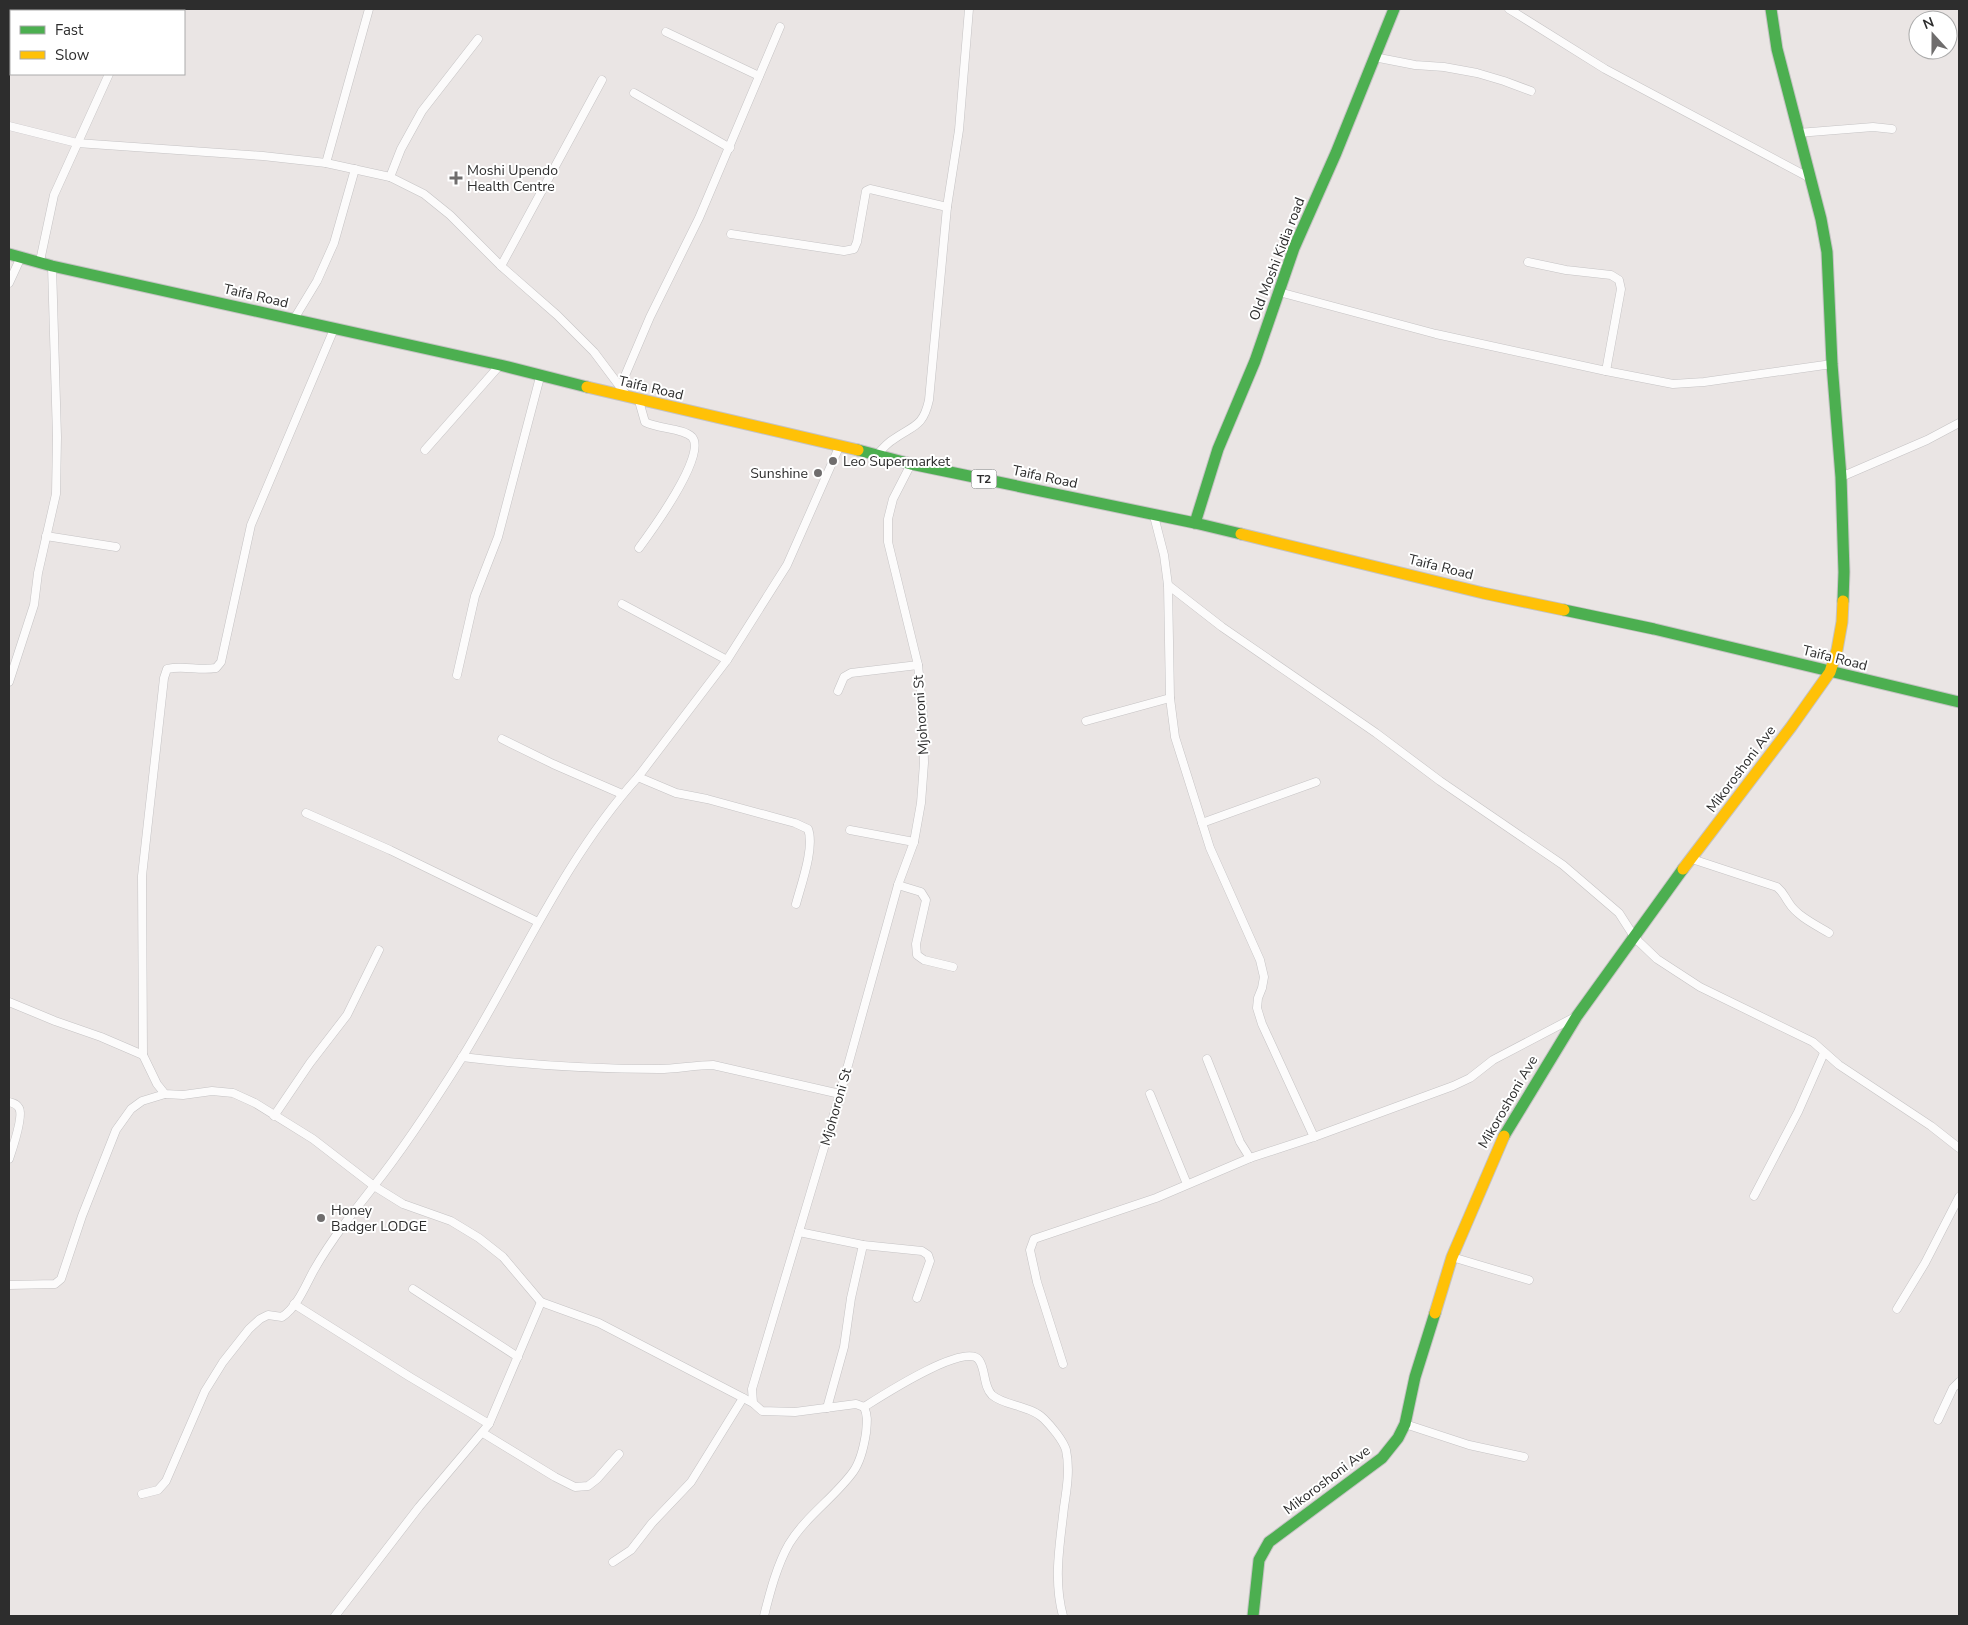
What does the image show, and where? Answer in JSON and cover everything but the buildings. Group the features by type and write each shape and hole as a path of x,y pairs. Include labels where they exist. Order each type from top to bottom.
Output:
{"main road":[{"name":"Old Moshi Kidia road","path":"1195,523 1218,450 1255,361 1294,248 1336,153 1394,9"},
{"name":"Mikoroshoni Ave","path":"1252,1616 1259,1560 1269,1542 1382,1458 1398,1438 1405,1424 1415,1377 1452,1257 1499,1144 1577,1016 1830,672 1837,650 1842,622 1844,572 1842,477 1832,364 1827,252 1821,219 1777,49 1771,9"},
{"name":"Taifa Road","path":"9,254 40,261 52,266 500,365 540,377 634,400 840,445 912,464 1154,516 1195,523 1483,593 1654,629 1959,702"}],"street":[{"path":"326,164 369,9"},
{"path":"877,455 892,440 917,425 926,414 929,400 947,207 959,130 969,9"},
{"path":"1509,9 1605,69 1810,178"},
{"path":"621,385 650,317 699,218 780,27"},
{"path":"666,32 759,76"},
{"path":"390,177 401,149 422,111 478,39"},
{"path":"1374,57 1415,65 1444,67 1477,73 1531,91"},
{"path":"40,261 54,195 109,75"},
{"path":"501,266 602,80"},
{"path":"634,93 730,148"},
{"path":"9,126 77,143 263,156 326,164 390,177 424,194 450,215 501,266 557,315 594,352 634,400 645,422 686,434 693,438 695,446 692,457 678,492 639,548"},
{"path":"1798,133 1872,127 1892,128"},
{"path":"294,320 316,281 334,243 355,169"},
{"path":"732,234 844,251 854,249 857,242 866,191 870,189 947,207"},
{"path":"9,283 21,256"},
{"path":"1528,262 1566,270 1611,275 1619,280 1621,289 1606,371"},
{"path":"9,682 34,605 46,536 56,494 57,456 52,266"},
{"path":"1279,292 1436,334 1673,384 1704,382 1832,364"},
{"path":"165,1094 157,1084 143,1055 142,876 164,678 167,669 176,667 206,670 216,668 221,662 234,594 251,526 334,329"},
{"path":"425,450 500,365"},
{"path":"457,675 475,596 498,537 540,377"},
{"path":"1842,477 1926,440 1959,423"},
{"path":"142,1494 158,1490 166,1482 205,1391 223,1362 249,1329 260,1319 268,1315 282,1317 294,1304 314,1269 345,1223 374,1186 462,1057 506,983 538,922 580,854 622,794 638,777 727,660 788,566 840,445"},
{"name":"Mjohoroni St","path":"753,1403 752,1389 840,1094 898,885 914,842 921,804 924,763 924,714 918,665 888,542 888,519 893,499 912,464"},
{"path":"1154,516 1164,555 1168,584 1170,698 1175,737 1210,848 1260,960 1264,977 1257,1008 1262,1024 1314,1137"},
{"path":"46,536 116,546"},
{"path":"1168,584 1222,627 1563,865 1619,913 1635,938 1658,959 1700,987 1813,1042 1824,1053 1931,1126 1959,1148"},
{"path":"622,604 727,660"},
{"path":"838,691 844,677 851,673 918,665"},
{"path":"1086,721 1170,698"},
{"path":"502,739 622,794"},
{"path":"638,777 676,793 707,799 795,823 808,829 811,836 796,904"},
{"path":"1202,823 1316,782"},
{"path":"306,813 390,850 538,922"},
{"path":"850,830 914,842"},
{"path":"1692,859 1777,887 1785,894 1789,903 1797,911 1829,934"},
{"path":"898,885 921,892 926,900 916,944 917,955 924,960 953,968"},
{"path":"274,1116 310,1063 347,1015 379,950"},
{"path":"9,1002 143,1055"},
{"path":"1063,1364 1035,1274 1030,1250 1034,1239 1156,1198 1250,1158 1314,1137 1462,1082 1481,1071 1493,1060 1577,1016"},
{"path":"1754,1196 1798,1112 1824,1053"},
{"path":"462,1057 533,1065 661,1069 713,1065 840,1094"},
{"path":"1207,1059 1240,1142 1250,1158"},
{"path":"9,1285 55,1284 61,1278 82,1216 116,1130 131,1109 142,1102 165,1094 183,1095 212,1091 233,1093 256,1104 313,1139 374,1186 403,1204 451,1221 479,1238 502,1257 541,1302 599,1323 753,1403 762,1410 794,1412 856,1404 864,1407 868,1416 864,1448 854,1471 823,1502 789,1544 782,1559 764,1616"},
{"path":"1150,1094 1187,1184"},
{"path":"9,1102 18,1106 20,1110 9,1159"},
{"path":"1897,1309 1925,1263 1959,1198"},
{"path":"799,1232 863,1245 922,1251 928,1255 930,1261 917,1298"},
{"path":"827,1408 844,1347 851,1298 863,1245"},
{"path":"1452,1257 1529,1280"},
{"path":"413,1289 518,1357"},
{"path":"335,1616 419,1507 489,1424 541,1302"},
{"path":"294,1304 489,1424"},
{"path":"864,1407 915,1376 963,1355 973,1355 979,1360 987,1387 996,1399 1028,1408 1043,1418 1065,1447 1067,1458 1068,1478 1057,1570 1057,1592 1063,1616"},
{"path":"1938,1420 1953,1388 1959,1382"},
{"path":"614,1562 631,1550 652,1523 691,1482 743,1398"},
{"path":"1405,1424 1469,1444 1524,1457"},
{"path":"482,1433 575,1487 588,1486 597,1479 619,1454"}],"traffic: fast":[{"path":"1195,523 1218,449 1255,361 1294,248 1336,153 1394,9"},
{"path":"1771,9 1777,49 1821,219 1827,252 1832,364 1841,477 1843,601"},
{"path":"9,254 52,266 500,365 587,387"},
{"path":"858,450 911,464 1241,534"},
{"path":"1564,610 1654,629 1959,702"},
{"path":"1504,1136 1577,1016 1683,869"},
{"path":"1253,1616 1259,1560 1269,1542 1382,1458 1398,1438 1405,1424 1415,1377 1435,1313"}],"traffic: slow":[{"path":"587,387 858,450"},
{"path":"1241,534 1483,593 1564,610"},
{"path":"1683,869 1791,727 1830,672 1837,650 1842,622 1843,601"},
{"path":"1435,1313 1452,1257 1504,1136"}],"place":[{"name":"Moshi Upendo Health Centre","path":"456,178"},
{"name":"Leo Supermarket","path":"833,461"},
{"name":"Sunshine","path":"818,473"},
{"name":"Honey Badger LODGE","path":"321,1218"}]}
